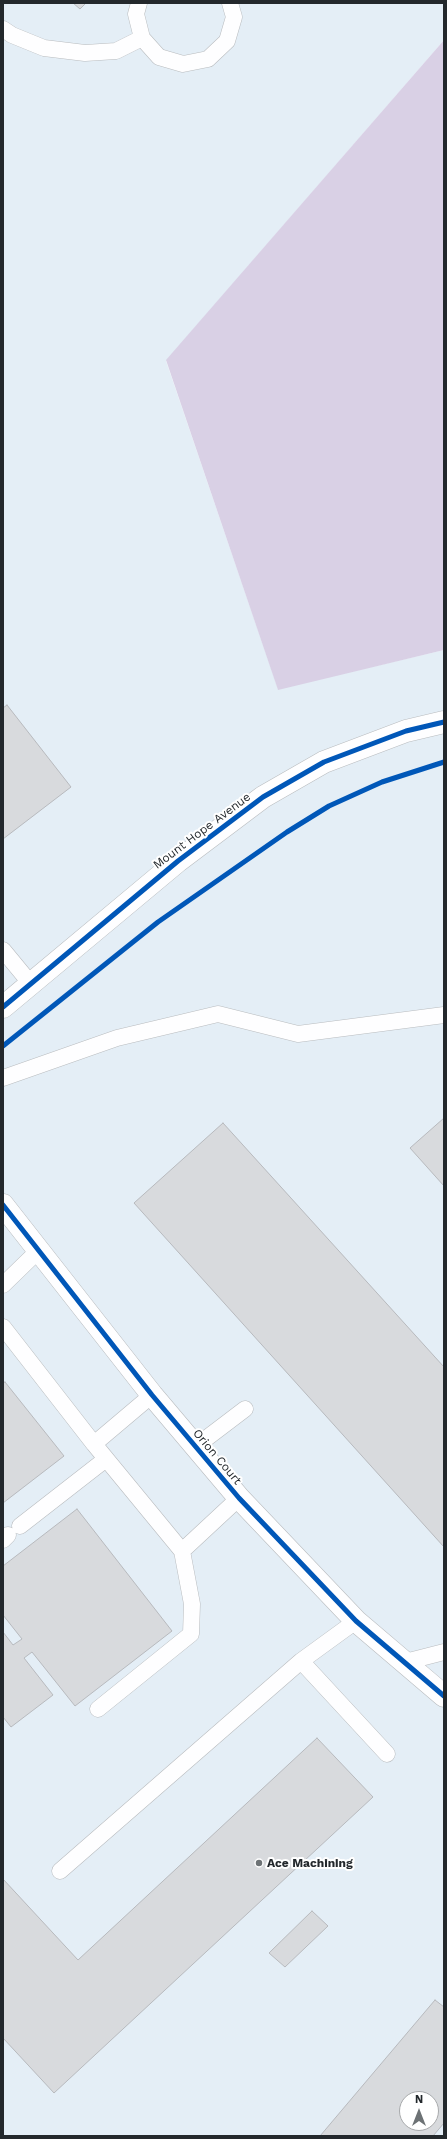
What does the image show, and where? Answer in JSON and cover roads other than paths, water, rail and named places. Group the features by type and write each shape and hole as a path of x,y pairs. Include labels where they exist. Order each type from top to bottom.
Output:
{"street":[{"name":"Mount Hope Avenue","path":"3,1007 178,860 263,797 324,762 406,731 444,722"},
{"name":"Orion Court","path":"3,1205 152,1395 239,1498 356,1621 444,1696"}],"lane":[{"path":"139,3 136,14 142,38 159,57 184,64 208,59 227,41 234,17 230,3"},
{"path":"3,29 12,35 44,48 85,53 116,51 142,38"},
{"path":"3,950 31,984"},
{"path":"3,1078 117,1038 218,1014 298,1034 444,1015"},
{"path":"3,1285 38,1251"},
{"path":"3,1327 94,1444 182,1551 192,1604 191,1634 98,1709"},
{"path":"94,1444 152,1395"},
{"path":"196,1447 245,1409"},
{"path":"10,1534 106,1459"},
{"path":"182,1551 239,1498"},
{"path":"60,1871 301,1661 356,1621"},
{"path":"404,1662 444,1652"},
{"path":"301,1661 387,1754"}],"place":[{"name":"Ace Machining","path":"259,1863"}]}
